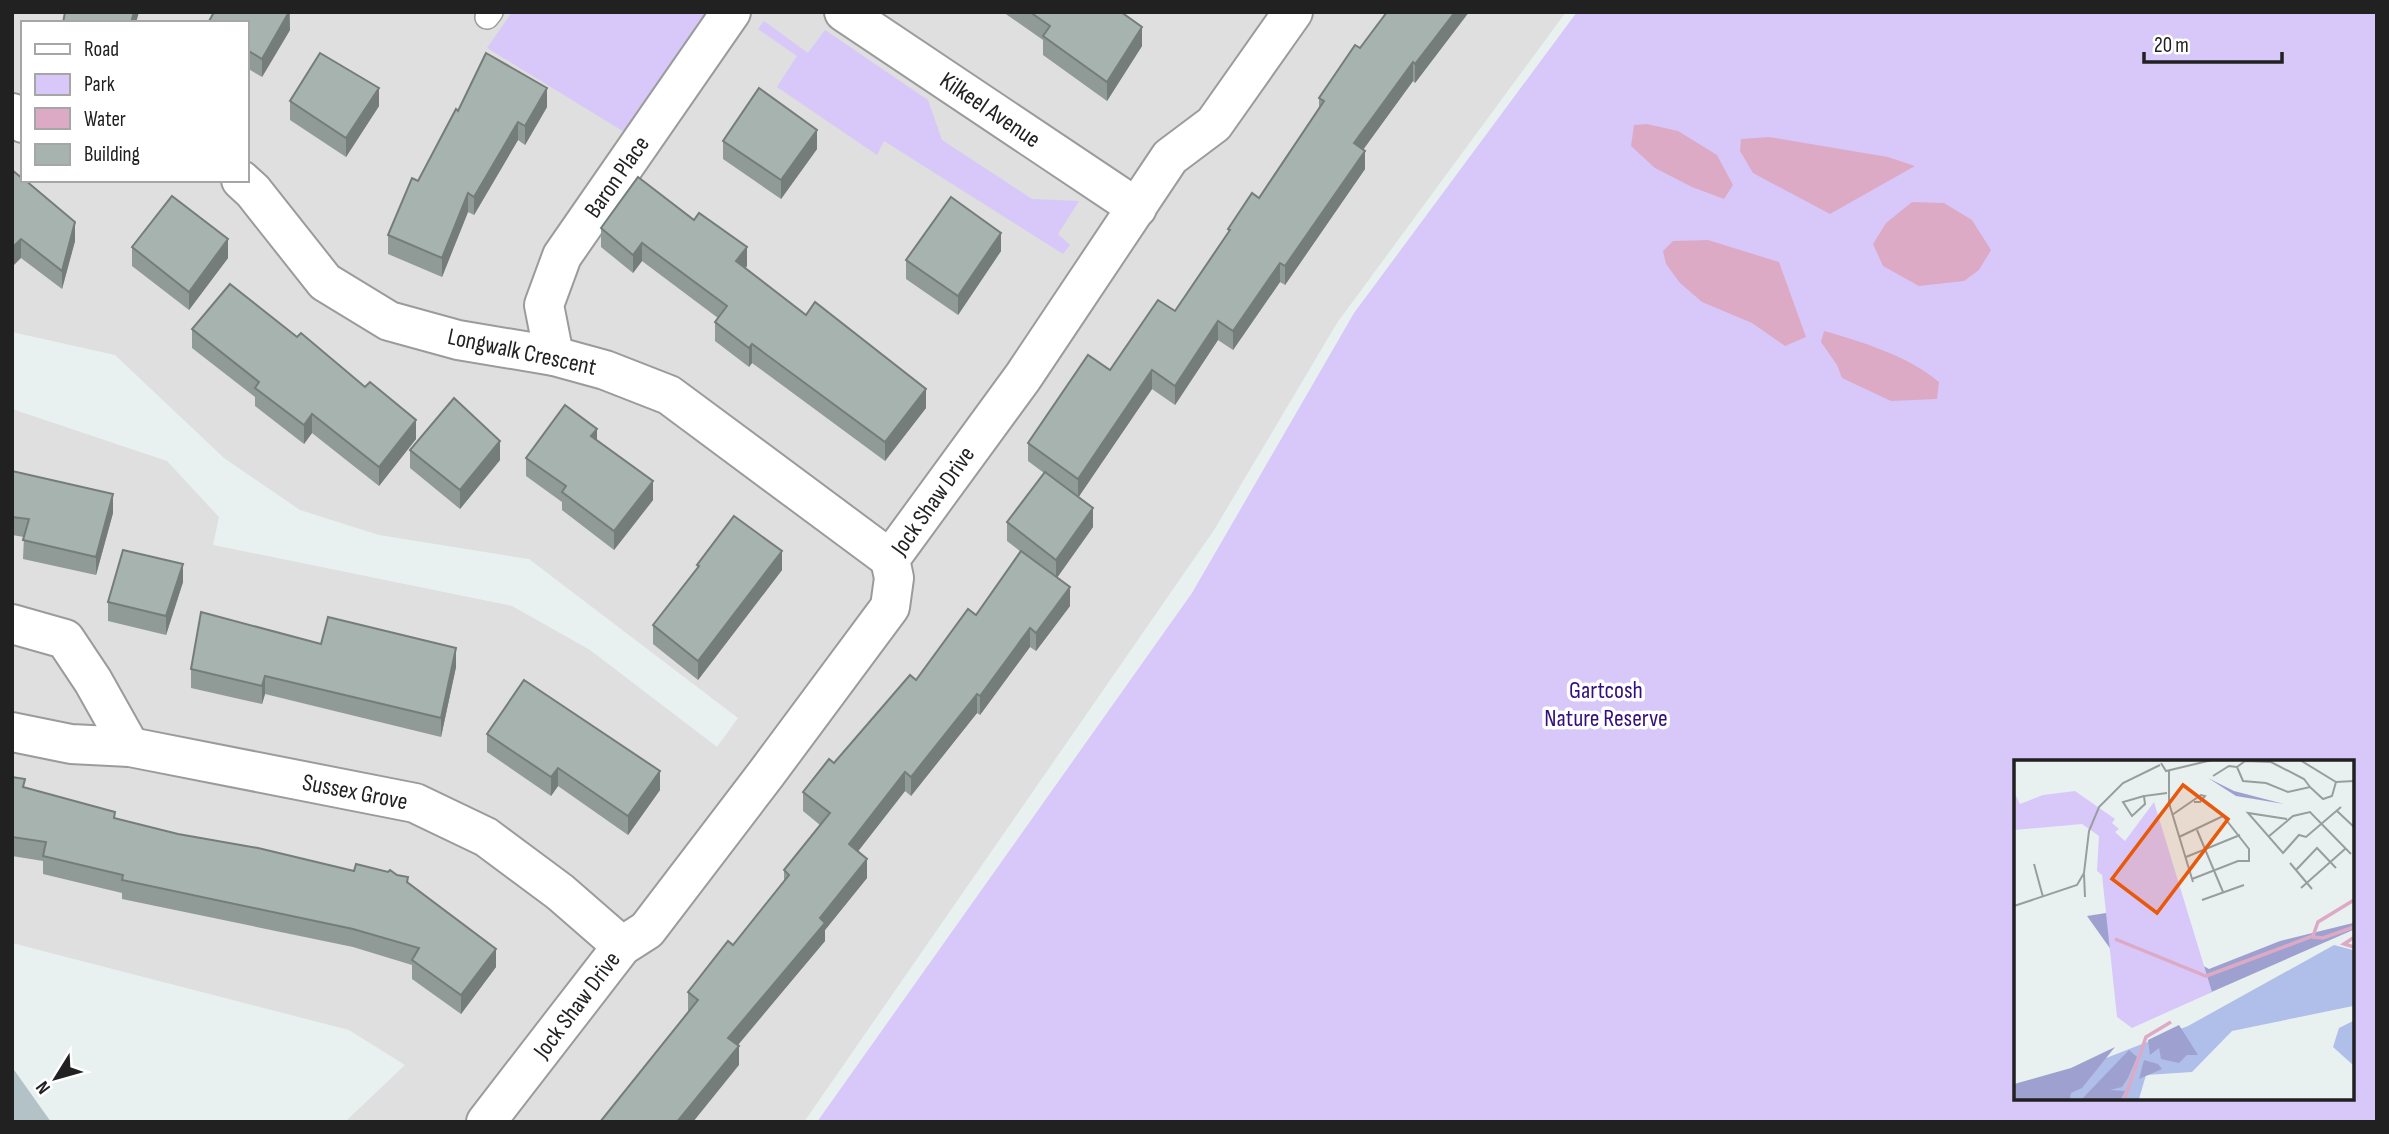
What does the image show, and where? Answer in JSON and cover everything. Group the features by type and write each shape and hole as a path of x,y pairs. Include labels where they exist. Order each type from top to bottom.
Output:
{"street":[{"name":"Baron Place","path":"554,356 544,304 562,256 731,12"},
{"name":"Kilkeel Avenue","path":"844,12 1137,208"},
{"name":"Jock Shaw Drive","path":"486,1122 622,946 647,930 890,607 894,578 890,559 1023,377 1170,157 1214,124 1293,12"},
{"name":"Longwalk Crescent","path":"243,182 325,282 389,321 458,340 554,356 605,370 669,395 890,559"},
{"path":"12,624 65,639 93,681 130,747"},
{"name":"Sussex Grove","path":"12,732 71,744 130,747 415,803 486,837 560,892 622,946"}],"shaded area":[{"path":"12,12 1566,12 1337,323 1214,530 804,1122 345,1122 405,1065 349,1030 12,943 12,409 167,461 219,517 213,545 512,606 590,650 717,747 738,718 529,559 379,535 300,510 224,458 115,355 12,332"},
{"path":"12,1067 51,1122 12,1122"}],"green space":[{"path":"512,12 716,12 639,141 487,48"},
{"name":"Gartcosh Nature Reserve","path":"1577,12 2377,12 2377,1122 817,1122 1192,593 1354,313"},
{"path":"764,21 808,53 825,30 928,100 942,140 1032,199 1079,201 1058,234 1070,245 1063,254 884,141 877,155 777,87 797,56 758,29"}],"water":[{"path":"1647,124 1678,131 1717,155 1733,185 1724,199 1692,187 1655,168 1631,146 1634,125"},
{"path":"1769,137 1888,157 1915,166 1830,214 1753,173 1740,151 1741,139"},
{"path":"1912,202 1944,203 1972,220 1991,250 1979,270 1964,281 1919,286 1883,266 1873,244 1886,223"},
{"path":"1708,240 1779,262 1806,337 1785,346 1752,323 1702,302 1680,283 1666,264 1663,251 1673,241"},
{"path":"1824,331 1899,357 1927,373 1939,382 1937,399 1891,401 1842,378 1837,365 1821,342"}],"building":[{"path":"65,12 134,12 132,21 63,21"},
{"path":"214,12 289,12 262,59 248,51 248,21 209,21"},
{"path":"1030,12 1121,12 1142,27 1107,82 1043,36 1050,26"},
{"path":"1387,12 1455,12 1415,64 1413,62 1354,143 1365,151 1285,266 1280,263 1233,331 1218,321 1175,386 1152,370 1078,479 1028,443 1088,355 1110,370 1158,300 1175,311 1252,193 1259,198 1324,101 1319,98 1355,45 1360,48"},
{"path":"320,53 379,88 346,138 290,101"},
{"path":"486,53 547,88 525,126 518,122 474,197 468,193 442,258 388,235 412,178 418,181 456,109 458,111"},
{"path":"759,88 817,130 781,180 723,141"},
{"path":"12,170 21,177 21,182 27,182 75,222 62,271 21,239 12,248"},
{"path":"638,177 694,220 699,213 747,247 736,261 806,315 815,302 926,389 885,442 752,344 749,348 715,322 727,306 642,243 633,255 601,228"},
{"path":"172,196 228,239 189,292 132,247"},
{"path":"951,197 1001,233 958,296 906,260"},
{"path":"230,284 297,337 301,333 365,387 370,382 416,420 379,467 312,414 304,425 255,388 259,382 192,329"},
{"path":"454,398 500,441 460,490 410,450"},
{"path":"565,405 597,429 591,436 653,481 614,531 562,492 566,486 526,458"},
{"path":"12,471 113,494 96,557 23,540 29,519 12,517"},
{"path":"1045,472 1093,508 1056,560 1007,522"},
{"path":"734,516 782,551 698,661 653,625"},
{"path":"123,550 183,564 166,616 108,602"},
{"path":"1021,551 1070,587 1036,633 1030,628 980,696 977,694 911,777 905,772 849,844 867,859 820,918 825,923 728,1038 739,1046 677,1122 600,1122 698,1000 688,992 728,941 733,945 789,875 784,870 830,813 803,792 829,759 834,763 910,675 916,680 968,609 976,615"},
{"path":"201,612 321,644 328,617 456,648 441,718 265,676 262,686 191,669"},
{"path":"524,680 660,771 628,816 558,768 551,777 487,734"},
{"path":"12,777 25,779 23,787 115,812 114,818 178,834 258,848 354,871 356,864 388,872 390,870 397,875 408,877 407,882 496,949 461,995 412,960 419,948 353,929 122,880 123,875 43,856 46,842 12,837"}]}
